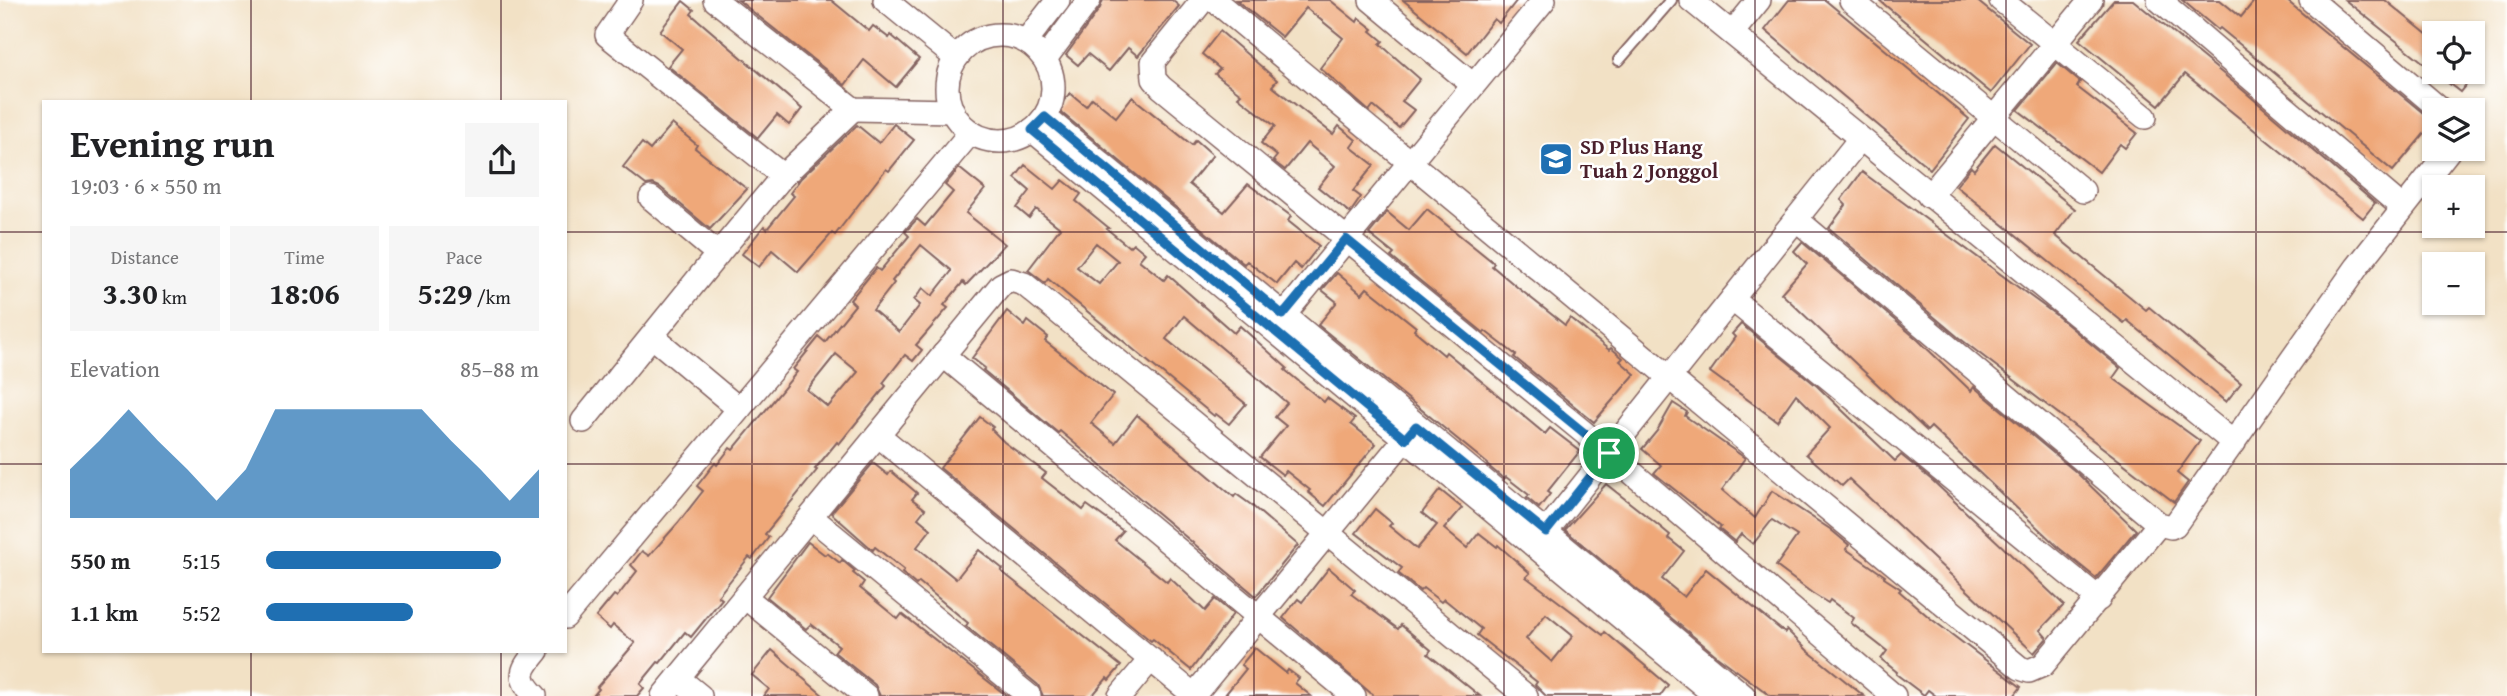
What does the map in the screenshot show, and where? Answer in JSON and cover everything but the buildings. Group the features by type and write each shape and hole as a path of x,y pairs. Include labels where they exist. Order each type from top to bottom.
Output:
{"street":[{"path":"631,0 607,35 783,176"},
{"path":"715,0 853,109 953,111"},
{"path":"885,0 956,58"},
{"path":"1027,41 1058,0"},
{"path":"1045,58 1089,0"},
{"path":"1203,0 1153,62 1154,79 1609,453 1894,696"},
{"path":"1214,0 2020,668 2029,671 2043,665 2160,524"},
{"path":"1371,0 1474,85"},
{"path":"1691,0 2234,443"},
{"path":"1732,33 1759,0"},
{"path":"1851,0 2083,191"},
{"path":"2001,0 2145,117"},
{"path":"1929,196 2091,0"},
{"path":"2159,0 2403,208"},
{"path":"2311,0 2427,98"},
{"path":"1277,322 1474,85 1534,3"},
{"path":"1001,34 1027,41 1045,58 1054,88 1051,103 1039,124 1023,136 1002,141 991,140 971,132 953,111 948,97 947,83 956,58 976,40 988,36 1001,34"},
{"path":"583,421 783,176 853,109"},
{"path":"1039,124 1540,539 1744,696"},
{"path":"653,489 734,404 971,132"},
{"path":"1540,539 1860,139"},
{"path":"1796,219 2160,524 2171,527 2234,443 2357,267 2440,161"},
{"path":"650,198 718,254"},
{"path":"663,696 1000,285 1011,279 1024,284 1526,696"},
{"path":"1732,299 2099,599"},
{"path":"653,337 734,404"},
{"path":"943,355 1354,696"},
{"path":"567,614 734,404"},
{"path":"878,435 1195,696 1411,433"},
{"path":"811,517 1029,696"},
{"path":"1540,539 1716,696"},
{"path":"745,597 866,696"},
{"path":"535,653 524,666 522,676 525,685 535,696"},
{"path":"1121,696 1151,659"},
{"path":"678,678 700,696"}],"lane":[{"path":"1619,60 1671,0"}],"place":[{"name":"SD Plus Hang Tuah 2 Jonggol","path":"1556,159"}],"route":[{"path":"1045,117 1283,315 1346,239 1609,453 1546,532 1416,426 1405,439 1032,130 1045,117"}]}
